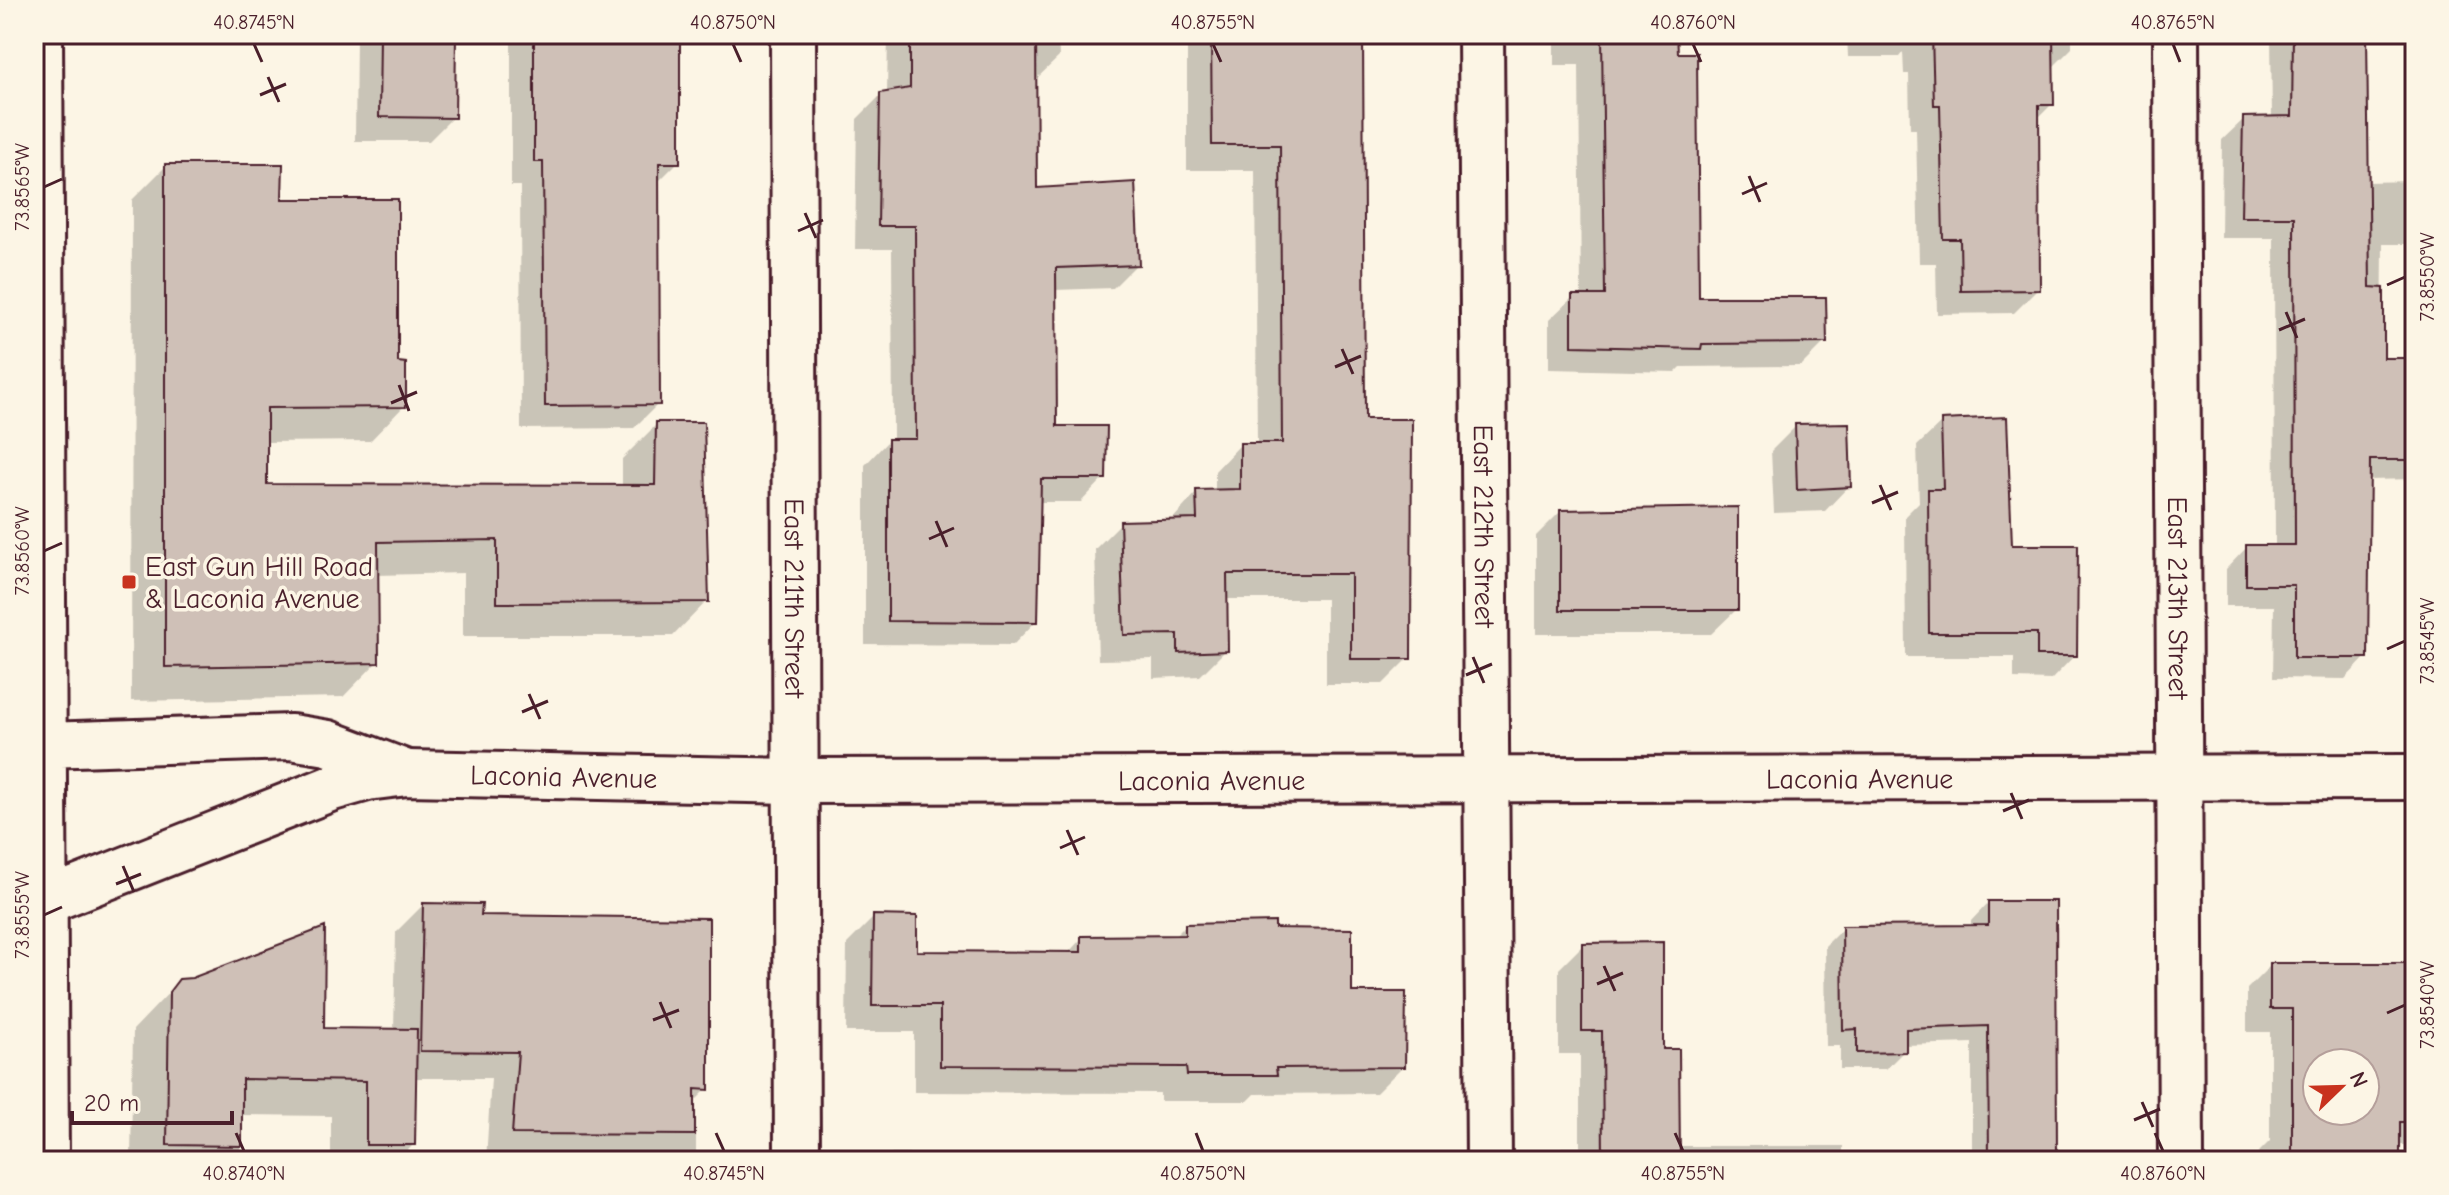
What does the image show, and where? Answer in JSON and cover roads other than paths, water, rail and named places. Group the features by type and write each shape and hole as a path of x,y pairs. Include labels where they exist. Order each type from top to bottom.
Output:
{"street":[{"path":"40,34 37,180 45,745 40,903 46,1161"},
{"name":"East 211th Street","path":"793,34 797,1161"},
{"name":"East 212th Street","path":"1481,34 1489,1161"},
{"name":"East 213th Street","path":"2176,34 2181,1161"},
{"path":"45,745 291,737 328,743 407,773"},
{"name":"Laconia Avenue","path":"40,903 332,788 367,778 407,773 795,781 2415,777"}],"place":[{"name":"East Gun Hill Road & Laconia Avenue","path":"129,582"}]}
